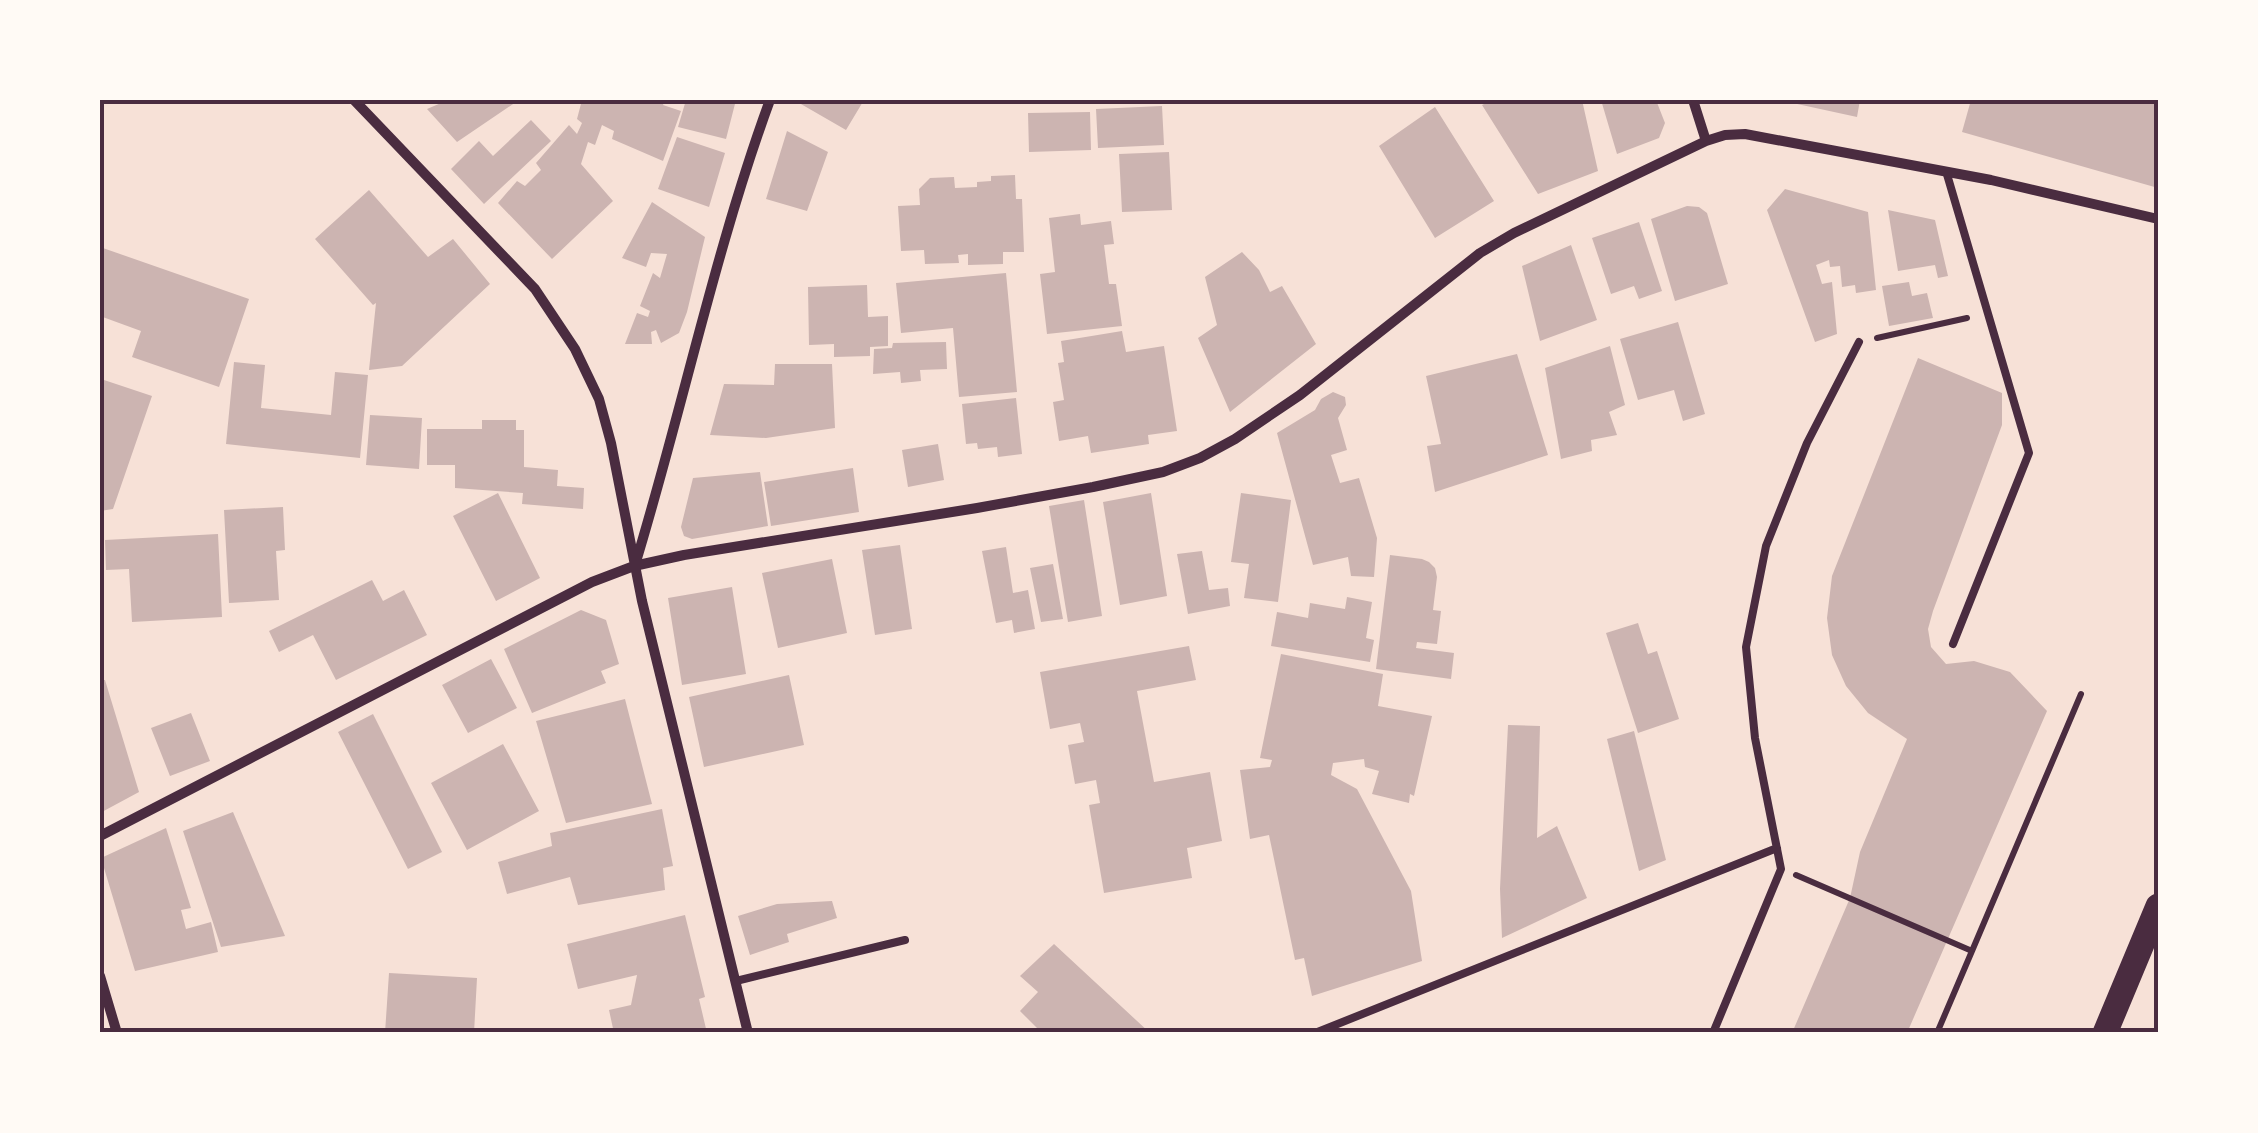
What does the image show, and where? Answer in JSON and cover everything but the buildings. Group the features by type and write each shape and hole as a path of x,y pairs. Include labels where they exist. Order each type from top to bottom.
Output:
{"main road":[{"path":"2105,1033 2158,906"}],"street":[{"path":"354,100 535,290 575,349 600,399 634,566 748,1033"},
{"path":"634,566 732,216 770,100"},
{"path":"1694,100 1706,141"},
{"path":"100,836 592,582 634,566 1093,487 1162,472 1200,458 1235,440 1300,395 1480,253 1531,225 1725,135 1745,134 1946,171 2158,219"},
{"path":"100,976 117,1033"}],"lane":[{"path":"1946,171 2029,453 1953,644"},
{"path":"1712,1033 1781,869 1755,738 1746,646 1766,546 1807,443 1858,342"},
{"path":"1315,1033 1778,848"},
{"path":"736,981 905,940"}],"path":[{"path":"1858,342 1988,313"},
{"path":"1938,1033 2081,694"},
{"path":"1781,869 1972,951"}]}
